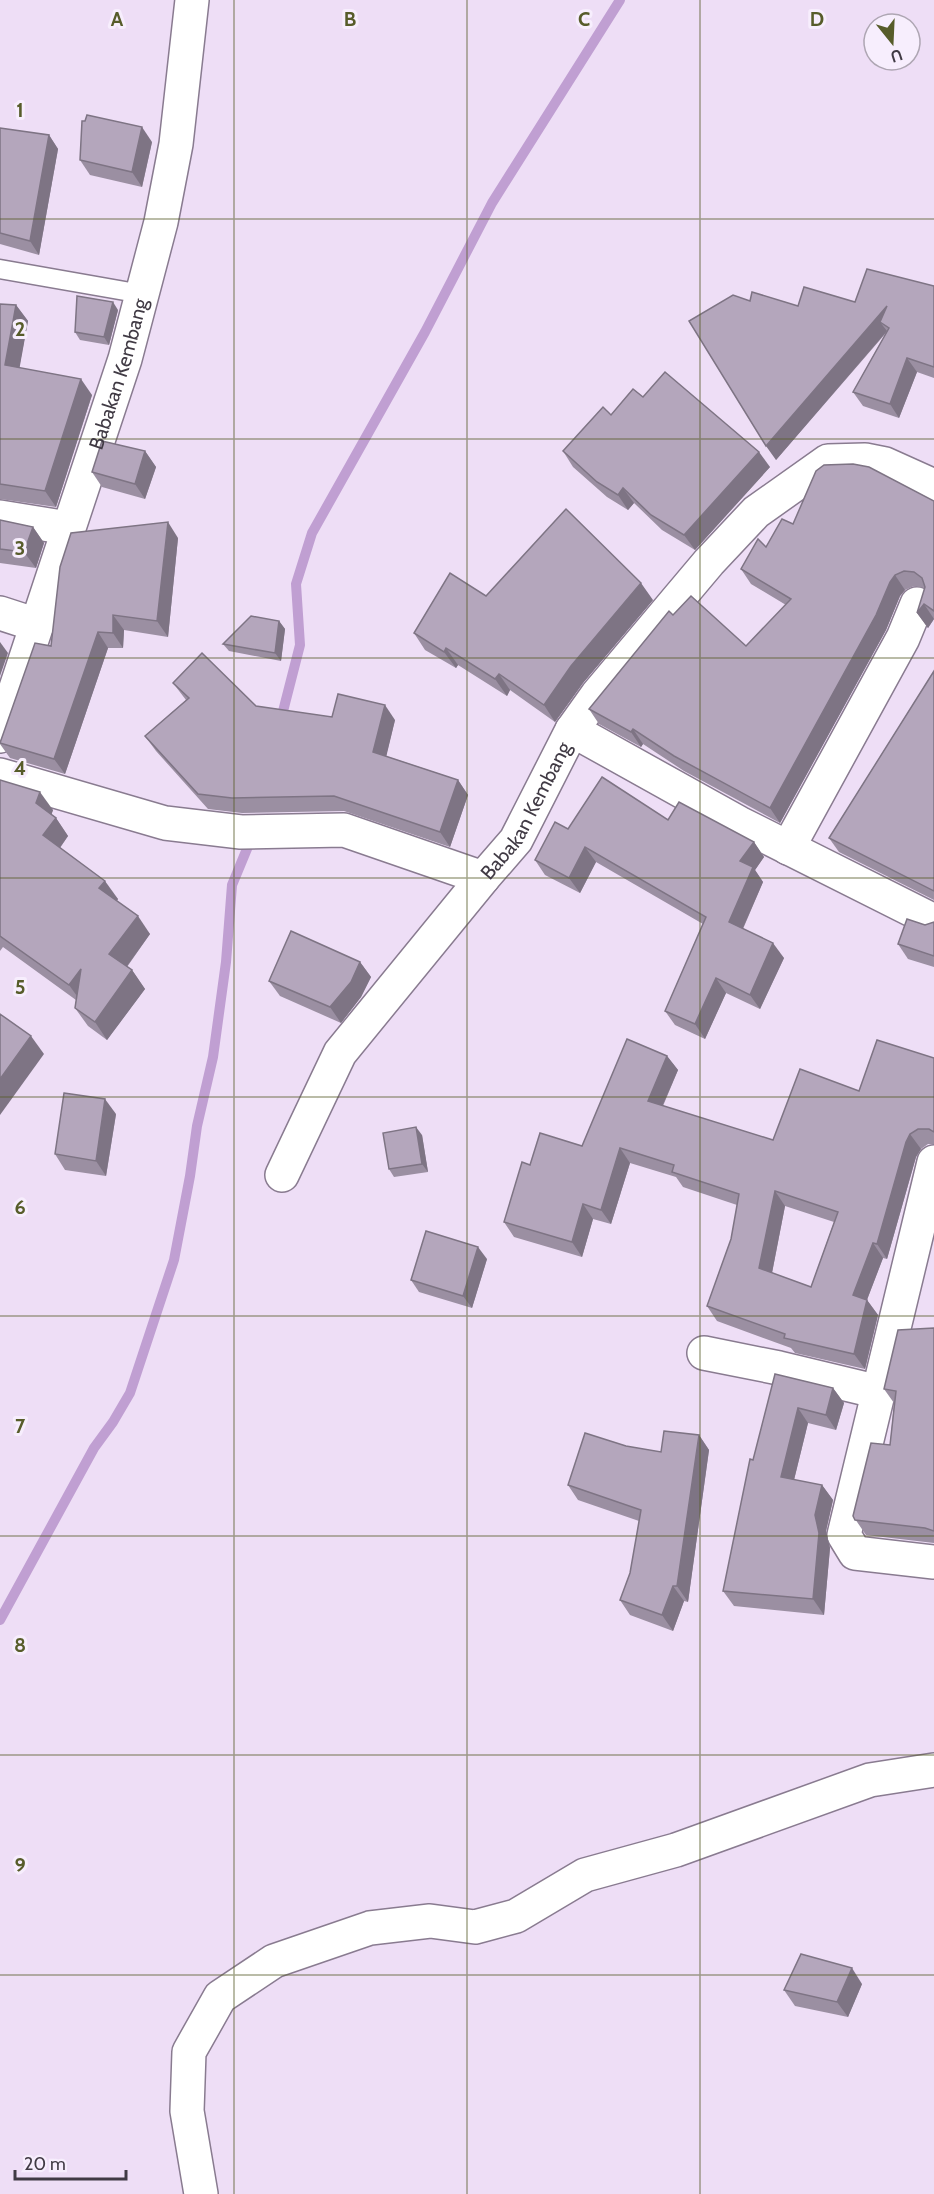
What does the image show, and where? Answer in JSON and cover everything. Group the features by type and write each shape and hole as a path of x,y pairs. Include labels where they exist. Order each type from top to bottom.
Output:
{"street":[{"name":"Babakan Kembang","path":"0,736 125,360 161,222 176,144 192,0"},
{"name":"Babakan Kembang","path":"0,775 165,823 241,832 344,830 483,878 516,840 572,730 635,648 709,562 756,512 828,461 865,460 885,464 934,486"},
{"path":"0,516 68,528"},
{"path":"788,848 903,638 917,604"},
{"path":"0,613 37,625"},
{"path":"572,730 788,848 934,921"},
{"path":"282,1175 340,1053 483,878"},
{"path":"934,1162 923,1254 879,1392 844,1535 855,1553 934,1562"},
{"path":"704,1353 879,1392"},
{"path":"201,2194 187,2111 189,2052 220,1997 274,1961 370,1928 430,1921 475,1926 516,1916 585,1875 676,1850 870,1780 934,1770"}],"lane":[{"path":"0,269 142,294"}],"building":[{"path":"87,115 142,127 132,172 80,160 82,121 85,121"},
{"path":"0,128 49,135 30,241 0,233"},
{"path":"867,269 934,286 934,367 907,358 890,404 853,392 889,328 880,322 887,306 766,446 689,321 733,295 750,301 752,292 798,306 804,287 855,302"},
{"path":"77,296 113,302 104,337 75,332"},
{"path":"0,304 16,305 5,365 81,379 45,491 0,484"},
{"path":"665,372 759,452 684,535 651,515 623,488 618,495 597,482 563,451 603,407 611,415 633,389 643,397"},
{"path":"102,441 145,451 135,484 92,472"},
{"path":"853,464 869,467 934,501 934,611 924,604 917,613 925,587 922,578 914,572 904,571 895,575 876,615 770,808 674,756 633,729 631,732 589,709 669,611 673,615 691,596 746,646 791,599 741,569 758,539 766,547 782,519 793,524 816,471 824,465"},
{"path":"566,509 641,583 571,666 544,705 499,674 495,679 446,648 444,652 414,633 450,573 486,596"},
{"path":"0,520 33,527 24,552 0,549"},
{"path":"168,522 157,621 113,615 113,633 98,632 54,759 0,743 35,643 51,646 60,567 71,533"},
{"path":"251,616 279,621 275,653 223,644"},
{"path":"202,653 256,706 332,717 338,694 385,705 373,752 458,780 440,832 334,796 232,798 198,794 145,736 189,698 173,683"},
{"path":"934,671 934,891 829,838"},
{"path":"602,777 668,820 679,802 754,842 740,861 753,867 729,922 773,943 750,995 716,978 695,1024 665,1011 706,917 585,847 569,878 535,860 555,822 568,829"},
{"path":"0,780 40,792 36,803 56,818 43,835 105,881 99,888 138,916 109,954 132,970 95,1022 75,1008 81,969 69,985 0,936"},
{"path":"907,919 925,925 934,922 934,956 898,944"},
{"path":"291,931 360,962 351,982 330,1007 269,981"},
{"path":"0,1014 31,1036 0,1079"},
{"path":"627,1039 667,1056 648,1101 773,1140 800,1069 859,1091 877,1040 934,1058 934,1132 929,1129 918,1129 910,1134 906,1142 877,1244 873,1243 853,1295 867,1300 854,1354 784,1338 785,1334 707,1306 731,1239 739,1194 672,1172 674,1165 620,1148 601,1210 583,1204 572,1242 504,1222 522,1162 530,1165 540,1133 582,1146","holes":["775,1191 838,1212 811,1287 759,1268"]},
{"path":"64,1093 105,1099 96,1161 55,1154"},
{"path":"416,1127 422,1164 389,1169 383,1133"},
{"path":"426,1231 478,1247 463,1296 411,1280"},
{"path":"934,1328 934,1531 855,1520 853,1516 871,1443 890,1445 896,1391 884,1389 898,1330"},
{"path":"775,1374 833,1388 826,1415 798,1408 781,1477 822,1485 815,1515 819,1533 813,1599 723,1591 750,1459 753,1460"},
{"path":"664,1431 699,1435 677,1586 673,1586 662,1615 620,1600 630,1573 641,1510 568,1485 585,1433 626,1446 661,1452"},
{"path":"801,1954 852,1968 837,2002 784,1990"}],"waterway":[{"path":"280,723 300,645 296,584 312,533 425,332 492,203 620,0"},
{"path":"0,1620 94,1448 130,1393 174,1260 197,1126 213,1057 226,962 232,885 249,844 254,839"}]}
